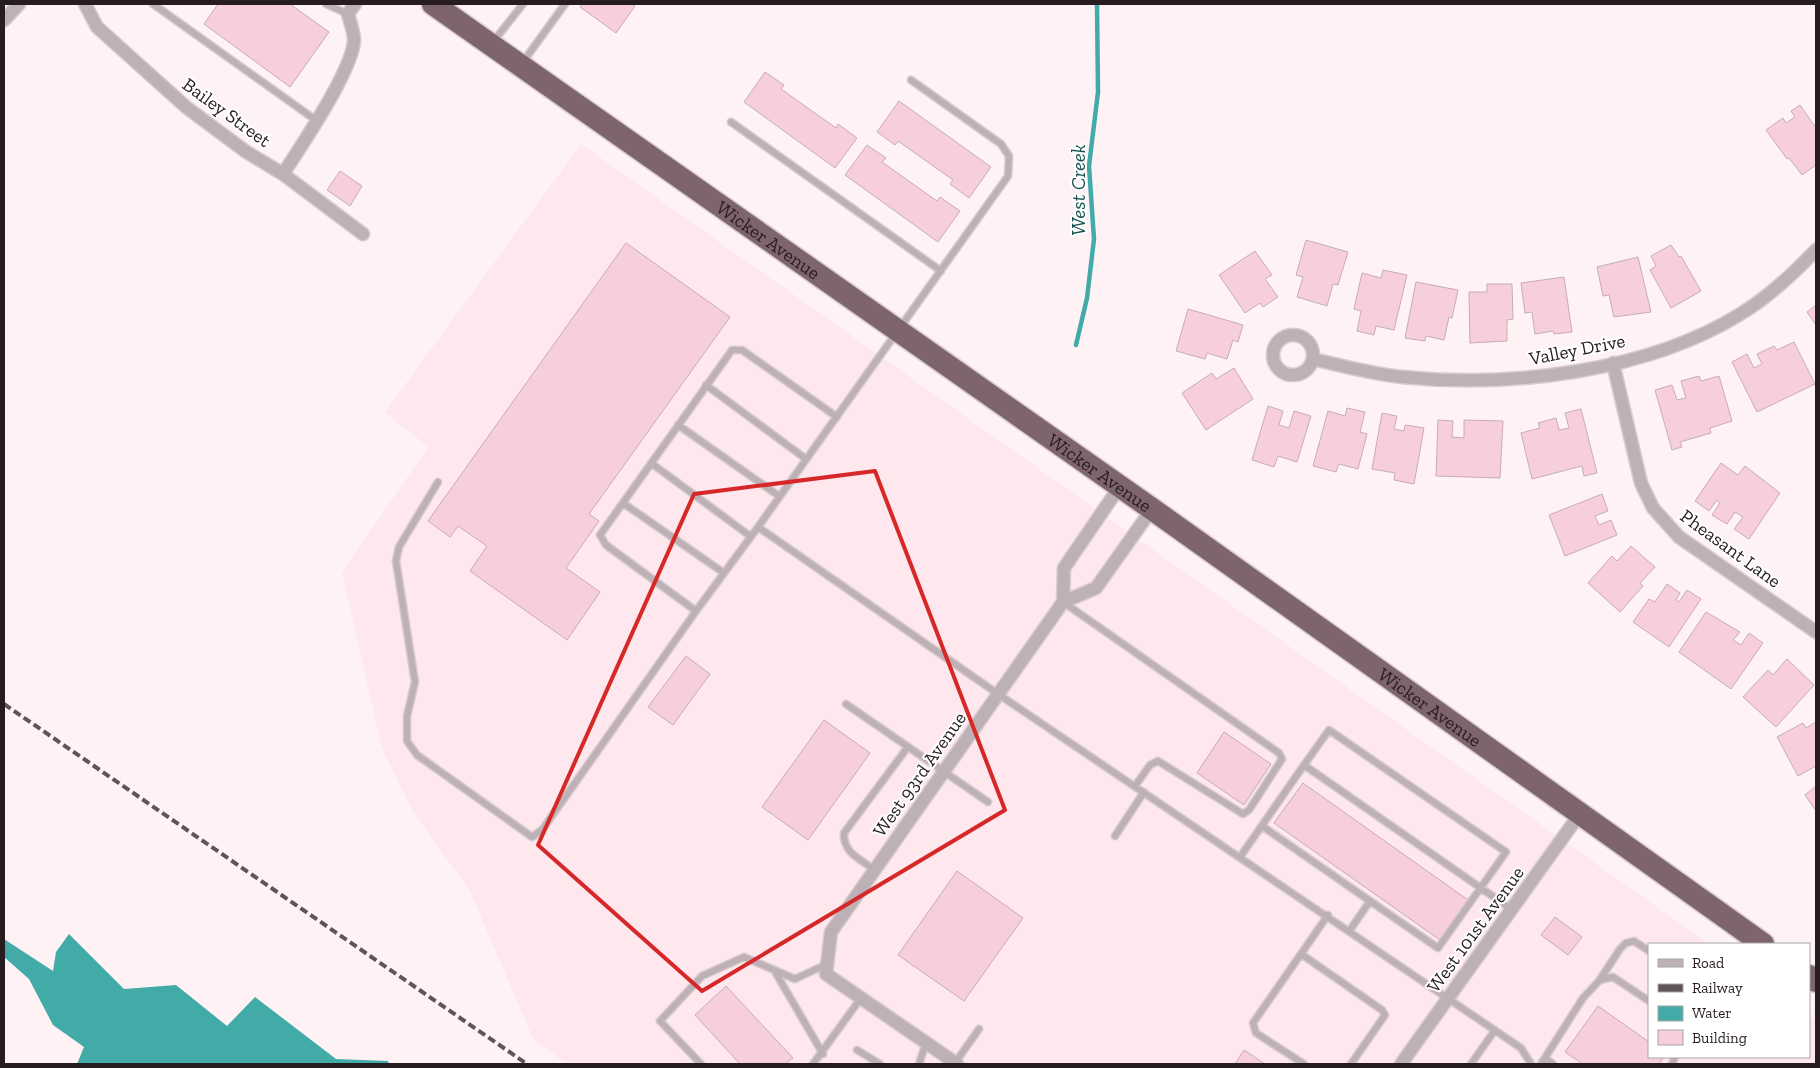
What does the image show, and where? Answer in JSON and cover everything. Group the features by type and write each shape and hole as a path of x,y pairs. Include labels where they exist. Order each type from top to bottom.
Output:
{"highway":[{"name":"Wicker Avenue","path":"433,4 1120,486 1579,815 1762,943"}],"street":[{"path":"4,20 19,4"},
{"name":"Bailey Street","path":"85,4 97,27 186,107 246,151 283,174 364,234"},
{"path":"283,174 317,121 351,57 354,39 351,9"},
{"name":"Valley Drive","path":"1313,359 1401,377 1482,382 1558,374 1613,363 1666,349 1726,323 1773,290 1816,250"},
{"name":"Pheasant Lane","path":"1613,363 1641,483 1657,514 1679,537 1816,632"},
{"path":"1120,486 1064,568 1063,602 1096,588 1152,509"},
{"name":"West 93rd Avenue","path":"827,969 830,932 1063,602"},
{"name":"West 101st Avenue","path":"1401,1064 1579,815"},
{"path":"827,969 861,998 956,1064"}],"lane":[{"path":"153,4 317,121"},
{"path":"326,4 351,9"},
{"path":"491,44 523,4"},
{"path":"521,65 565,4"},
{"path":"438,482 398,547 396,561 415,682 407,716 407,741 418,755 532,837 542,830 696,611 899,331 1008,176 1009,156 1001,144 911,80"},
{"path":"731,122 941,270"},
{"path":"696,611 606,546 600,535 706,385 732,350 742,350 836,417"},
{"path":"706,385 806,459"},
{"path":"678,425 780,496"},
{"path":"651,463 750,536"},
{"path":"623,503 724,573"},
{"path":"758,527 998,694 1350,930 1521,1048 1531,1064"},
{"path":"1063,602 1279,753 1282,759 1249,810 1243,814 1158,760 1150,765 1135,786"},
{"path":"846,704 943,773 988,802"},
{"path":"1240,858 1262,826 1304,765 1329,730 1506,852 1438,948 1262,826"},
{"path":"875,870 848,852 844,843 844,833 908,748"},
{"path":"1304,765 1511,910"},
{"path":"1115,836 1144,792"},
{"path":"1350,930 1370,901"},
{"path":"1304,1064 1256,1033 1253,1023 1328,916"},
{"path":"1553,1064 1543,1061 1583,998 1599,981 1626,943 1634,941 1648,950"},
{"path":"1301,954 1382,1010 1385,1015 1351,1064"},
{"path":"701,1064 660,1021 702,976 744,958 796,979 827,969"},
{"path":"774,970 823,1054"},
{"path":"1599,981 1613,977 1648,1000"},
{"path":"813,1064 823,1054 861,998"},
{"path":"956,1064 979,1030"},
{"path":"1471,1064 1495,1030"},
{"path":"919,1064 926,1043"},
{"path":"857,1050 880,1064"}],"highlighted area":[{"path":"875,471 1005,810 702,991 538,845 694,494"}],"shaded area":[{"path":"581,144 1708,943 1648,943 1648,1058 1810,1058 1810,1016 1816,1020 1816,1064 568,1064 534,1041 470,891 413,812 382,748 342,573 428,447 385,412"}],"water":[{"path":"69,934 124,989 176,985 227,1026 255,997 336,1059 388,1061 389,1064 77,1064 84,1047 53,1025 29,979 4,957 4,939 53,971 56,952"}],"building":[{"path":"218,4 290,4 329,32 290,87 204,24"},
{"path":"582,4 632,4 635,6 616,33 580,7"},
{"path":"765,72 784,85 781,89 836,128 838,124 857,138 835,168 744,102"},
{"path":"899,101 991,167 969,198 950,184 953,180 898,141 895,145 877,132"},
{"path":"1800,105 1816,128 1816,165 1802,175 1789,158 1787,159 1766,130 1783,118 1786,123 1795,117 1791,111"},
{"path":"867,145 886,158 882,162 937,201 940,197 960,211 938,242 845,175"},
{"path":"340,171 362,186 350,206 327,190"},
{"path":"1306,240 1348,252 1338,285 1333,284 1327,306 1297,297 1303,277 1296,275"},
{"path":"626,243 730,317 589,514 599,521 566,568 600,592 567,640 470,571 487,546 458,526 450,537 428,521"},
{"path":"1671,245 1679,257 1681,256 1701,291 1671,308 1650,270 1656,266 1651,256"},
{"path":"1255,251 1272,275 1265,279 1278,297 1263,307 1260,303 1245,313 1219,275"},
{"path":"1638,257 1651,312 1614,317 1609,295 1603,296 1597,267"},
{"path":"1383,270 1407,275 1394,330 1376,326 1374,335 1357,331 1361,311 1354,309 1362,273 1381,278"},
{"path":"1564,277 1572,332 1554,334 1553,331 1535,334 1532,312 1525,313 1521,283"},
{"path":"1416,282 1458,290 1452,318 1449,317 1444,340 1426,336 1425,341 1405,338"},
{"path":"1487,284 1512,284 1513,319 1507,320 1507,341 1470,343 1469,292 1487,292"},
{"path":"1816,305 1816,325 1807,312"},
{"path":"1188,309 1243,325 1238,342 1233,340 1227,359 1207,353 1205,359 1176,351"},
{"path":"1794,342 1815,384 1757,412 1732,362 1747,354 1754,368 1762,364 1757,354 1774,346 1777,350"},
{"path":"1234,368 1253,399 1206,430 1182,393 1212,373 1216,379"},
{"path":"1699,376 1701,381 1719,376 1732,421 1710,428 1711,433 1680,442 1682,447 1672,450 1655,390 1672,385 1677,400 1686,398 1681,381"},
{"path":"1268,406 1283,411 1279,425 1289,428 1294,411 1311,416 1297,462 1278,456 1274,467 1252,460"},
{"path":"1347,408 1365,412 1360,432 1367,434 1358,469 1339,464 1336,472 1313,466 1328,411 1345,416"},
{"path":"1581,409 1597,473 1584,476 1582,466 1532,479 1521,433 1540,428 1538,423 1556,418 1559,430 1569,428 1565,413"},
{"path":"1382,413 1397,416 1394,429 1404,431 1405,425 1424,428 1414,484 1394,480 1395,473 1372,469"},
{"path":"1438,420 1453,421 1452,437 1464,438 1464,420 1503,421 1500,478 1436,476"},
{"path":"1721,463 1738,475 1745,466 1780,493 1749,539 1734,529 1743,517 1735,512 1727,524 1712,515 1720,503 1717,500 1709,511 1695,501"},
{"path":"1602,494 1608,511 1595,516 1599,525 1611,520 1617,535 1565,556 1549,515"},
{"path":"1631,546 1655,567 1640,583 1643,586 1620,612 1588,583 1612,556 1617,561"},
{"path":"1667,584 1680,593 1676,600 1679,602 1687,590 1701,599 1669,647 1633,622 1649,599 1655,602"},
{"path":"1706,612 1740,632 1733,640 1741,645 1749,633 1763,643 1731,689 1679,652"},
{"path":"686,656 710,674 673,725 648,707"},
{"path":"1787,659 1814,685 1776,727 1743,697 1768,670 1773,675"},
{"path":"824,720 870,753 808,840 762,807"},
{"path":"1816,722 1816,766 1798,776 1777,737 1803,723 1806,728"},
{"path":"1224,732 1271,764 1244,805 1197,773"},
{"path":"1303,783 1468,900 1440,940 1274,823"},
{"path":"1816,786 1816,811 1805,795"},
{"path":"957,871 1023,918 964,1001 898,955"},
{"path":"1555,917 1582,937 1568,955 1541,935"},
{"path":"726,986 793,1058 785,1064 740,1064 695,1015"},
{"path":"1598,1006 1648,1041 1648,1058 1663,1058 1659,1064 1583,1064 1565,1052"},
{"path":"1244,1050 1265,1064 1235,1064"}],"waterway":[{"name":"West Creek","path":"1076,345 1087,298 1094,239 1089,166 1098,92 1097,4"}],"railway":[{"path":"4,704 527,1064"}]}
